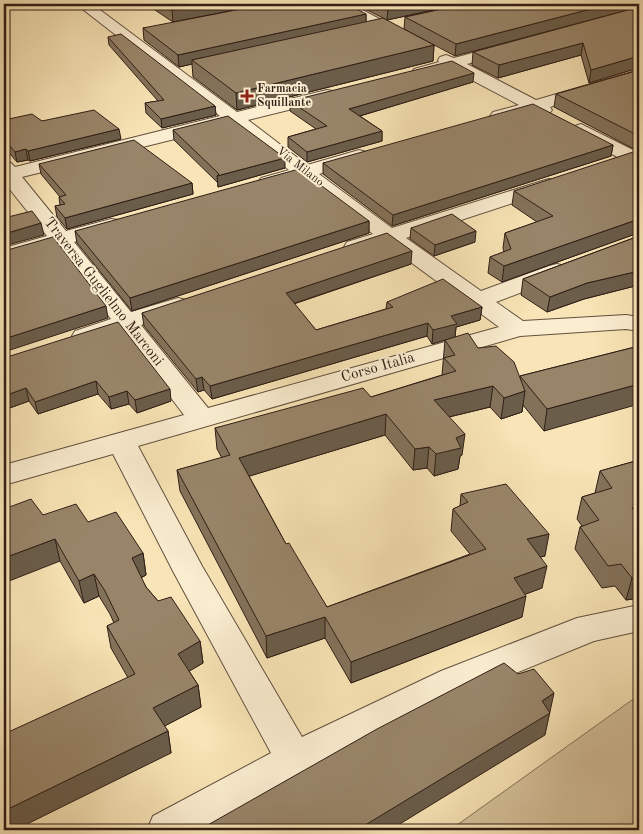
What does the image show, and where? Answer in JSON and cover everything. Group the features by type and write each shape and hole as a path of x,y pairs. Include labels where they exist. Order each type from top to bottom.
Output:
{"street":[{"name":"Via Milano","path":"83,4 389,236 518,329"},
{"path":"341,4 418,45"},
{"path":"365,31 402,23"},
{"path":"129,37 148,33"},
{"path":"405,76 528,43"},
{"path":"436,54 637,158"},
{"path":"177,74 196,69"},
{"path":"487,119 639,75"},
{"path":"6,172 237,119 338,92"},
{"path":"252,186 377,151"},
{"path":"605,166 637,158"},
{"name":"Traversa Guglielmo Marconi","path":"6,172 201,418"},
{"path":"334,254 569,178"},
{"path":"4,255 134,219"},
{"path":"478,300 581,262"},
{"path":"63,342 197,299"},
{"name":"Corso Italia","path":"4,475 518,329 626,322 639,324"},
{"path":"121,441 190,573 295,760"},
{"path":"167,830 295,760 454,682 589,628 639,618"}],"shaded area":[{"path":"639,695 639,830 450,830"}],"building":[{"path":"162,4 206,4 172,10"},
{"path":"267,4 347,4 366,14 178,55 143,28"},
{"path":"378,4 410,4 388,8"},
{"path":"465,4 610,4 456,44 405,17"},
{"path":"639,7 639,56 591,70 583,43 499,65 473,52"},
{"path":"383,18 434,45 236,93 192,60"},
{"path":"121,34 215,106 161,119 145,103 164,100 108,37"},
{"path":"452,61 474,73 349,109 382,131 307,152 288,137 327,126 290,101"},
{"path":"639,70 639,135 556,94"},
{"path":"533,104 613,145 393,215 323,163"},
{"path":"94,110 119,129 28,151 26,149 15,152 4,139 4,120 32,114 42,121"},
{"path":"228,116 285,158 217,176 219,174 173,130"},
{"path":"134,140 192,183 65,218 55,206 65,204 59,197 66,195 39,164"},
{"path":"633,152 639,154 639,219 504,266 490,257 511,249 505,233 553,216 514,191"},
{"path":"299,169 369,221 130,298 75,231"},
{"path":"32,211 41,223 4,234 4,218"},
{"path":"452,214 476,231 435,245 411,228"},
{"path":"387,233 412,251 286,293 316,330 393,307 387,302 443,279 482,307 451,316 457,324 433,330 428,323 210,386 202,377 196,379 142,313"},
{"path":"639,236 639,271 587,283 550,297 523,279"},
{"path":"53,237 106,306 4,339 4,251"},
{"path":"118,322 170,389 135,400 127,391 109,397 96,381 35,402 26,388 4,396 4,358"},
{"path":"468,333 478,348 496,346 514,362 525,391 504,398 493,386 434,400 465,434 456,438 461,448 436,454 429,447 415,449 386,414 239,458 286,544 289,543 327,607 486,549 453,509 468,502 461,494 506,484 549,534 527,539 547,566 514,578 526,596 351,662 325,617 266,636 177,470 230,455 215,428 363,388 371,397 456,371 444,358 455,355 445,340"},
{"path":"639,346 639,384 547,409 520,376"},
{"path":"639,460 639,506 632,508 639,518 639,577 632,578 621,564 608,566 580,527 599,520 582,497 612,488 600,471"},
{"path":"31,499 43,515 76,504 88,522 116,512 143,553 132,558 146,587 158,601 171,597 200,641 178,654 198,685 153,708 168,731 4,811 4,734 135,674 107,626 119,620 105,591 94,574 79,581 55,539 4,558 4,509"},
{"path":"504,663 518,674 534,669 554,693 542,701 550,713 357,830 199,830 377,729"}],"place":[{"name":"Farmacia Squillante","path":"247,96"}]}
